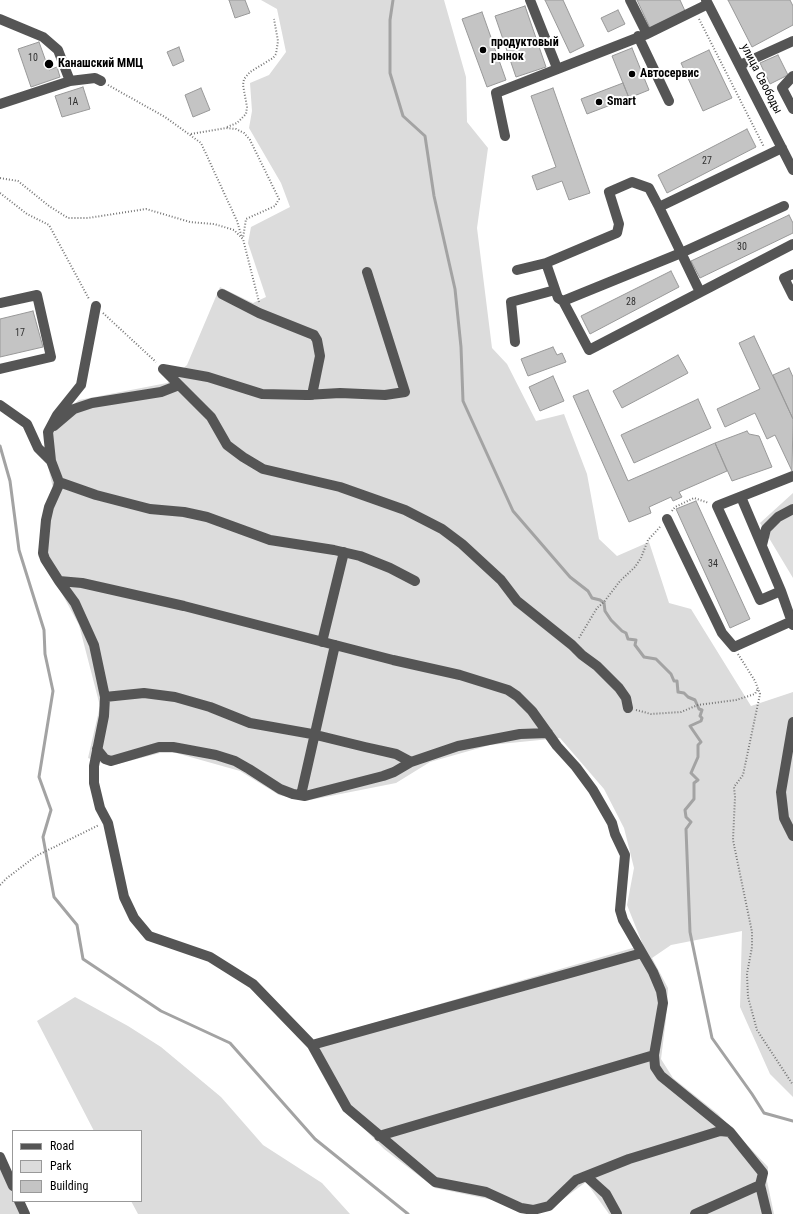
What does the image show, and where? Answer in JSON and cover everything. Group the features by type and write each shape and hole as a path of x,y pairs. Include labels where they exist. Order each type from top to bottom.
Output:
{"street":[{"path":"530,0 558,68"},
{"path":"630,0 669,101"},
{"path":"505,136 496,93 643,35 695,10 707,2"},
{"name":"улица Свободы","path":"707,2 793,170"},
{"path":"0,19 43,37 58,50 70,81"},
{"path":"740,65 792,43"},
{"path":"793,76 782,88 793,109"},
{"path":"0,104 70,81 95,78 101,81"},
{"path":"659,207 782,148"},
{"path":"516,270 546,263 617,233 619,224 609,192 632,182 649,188 700,292"},
{"path":"563,301 681,253 784,206"},
{"path":"546,263 558,298 563,301 589,350 793,244"},
{"path":"163,369 208,377 262,394 312,395 340,393 385,395 405,392 367,272"},
{"path":"793,274 784,278 793,296"},
{"path":"515,342 511,302 555,290"},
{"path":"222,294 259,313 314,335 317,340 320,356 312,395"},
{"path":"0,303 37,296 51,357 0,369"},
{"path":"96,306 81,385 57,415 48,432 51,461 59,482 49,507 46,520 43,553 45,559 59,581 75,603 94,645 105,697 104,716 94,766 94,783 100,808 108,823 124,897 134,918 149,936 210,958 253,984 312,1046 347,1108 435,1182 486,1192 521,1208 533,1210 549,1206 576,1180 586,1176 629,1159 712,1133 720,1131 730,1132"},
{"path":"163,369 211,417 227,444 243,457 263,469 340,487 405,510 442,529 466,548 501,580 517,601 572,645 582,656 598,666 619,688 626,698 628,708"},
{"path":"48,432 74,409 92,403 161,392 179,385"},
{"path":"0,405 27,424 38,448 51,461"},
{"path":"781,591 760,600 717,506 793,476"},
{"path":"59,482 150,509 184,512 207,517 270,540 344,552 390,568 415,581"},
{"path":"667,519 722,633 734,647 792,623 781,591 741,496"},
{"path":"762,545 766,529 778,517 793,509"},
{"path":"322,642 344,552"},
{"path":"59,581 82,583 177,604 460,676 508,690 532,711 593,790 612,822 615,834 625,854 620,910 626,928 653,972 662,991 663,1004 654,1056 655,1066 661,1076 730,1132 763,1173 760,1185 767,1214"},
{"path":"301,795 335,645"},
{"path":"105,697 144,693 175,697 210,707 250,723 314,735 396,754 411,762"},
{"path":"793,722 781,792 784,818 793,836"},
{"path":"97,748 105,759 110,761 159,747 173,746 216,755 250,768 280,789 301,795 314,794 383,776 394,772 411,762 458,746 520,734 548,733"},
{"path":"312,1046 642,953"},
{"path":"379,1136 654,1056"},
{"path":"0,1157 12,1184"},
{"path":"586,1176 606,1194 617,1214"},
{"path":"695,1214 760,1185"},
{"path":"19,1202 25,1214"}],"path":[{"path":"695,10 769,155"},
{"path":"190,134 226,128 237,123 246,114 247,107 243,85 244,79 250,72 273,58 276,54 278,41 274,19"},
{"path":"101,81 121,90 190,134 201,143 206,150 223,192 237,221 243,239 258,294 259,313"},
{"path":"226,128 236,129 244,133 250,140 280,199 275,206 246,220 243,239"},
{"path":"0,178 18,181 49,206 68,218 88,218 146,209 190,222 225,226 234,230 243,239"},
{"path":"0,193 27,214 49,225 87,296 163,369"},
{"path":"572,645 579,638 592,614 603,603 620,581 635,567 641,558 648,540 667,519 675,507 694,498 717,506"},
{"path":"734,647 760,694 743,775 734,788 733,840 752,932 752,947 747,974 750,1007 757,1030 793,1085"},
{"path":"628,708 651,714 681,712 698,705 716,704 736,700 755,694 758,688"},
{"path":"0,885 36,856 96,826 108,823"}],"green space":[{"path":"261,0 444,0 466,77 467,122 488,148 477,228 492,348 507,364 536,421 564,414 587,474 599,539 617,556 649,542 669,603 691,609 751,706 793,692 793,1097 770,1074 740,1007 742,931 671,945 652,958 668,988 661,1059 673,1078 718,1114 768,1167 767,1181 774,1214 609,1214 586,1182 551,1208 498,1201 435,1188 384,1149 337,1101 305,1043 643,945 627,905 634,868 624,828 604,789 560,738 490,745 430,762 396,783 305,801 279,795 240,771 176,753 160,753 110,766 88,758 100,706 79,625 53,577 38,556 42,524 53,488 47,462 47,425 79,400 167,383 187,365 220,287 253,303 266,297 248,243 251,227 290,207 281,183 249,128 252,111 250,83 269,75 286,52 277,9"},
{"path":"793,493 793,578 760,523"},
{"path":"75,997 128,1026 161,1047 221,1097 263,1145 322,1183 350,1214 138,1214 132,1202 142,1202 142,1130 93,1130 37,1021"},
{"path":"0,1159 12,1188 12,1202 18,1202 23,1214 0,1214"}],"building":[{"path":"229,0 245,0 250,13 235,18"},
{"path":"545,0 563,0 584,46 570,53"},
{"path":"637,0 680,0 685,11 650,28"},
{"path":"728,0 790,0 793,6 793,25 752,47"},
{"path":"525,6 546,67 516,77 495,16"},
{"path":"618,10 625,24 608,32 601,18"},
{"path":"482,12 506,80 487,87 462,19"},
{"path":"39,42 49,70 57,67 60,77 31,87 18,49"},
{"path":"179,47 184,61 173,66 167,52"},
{"path":"632,48 649,90 629,98 612,56"},
{"path":"709,50 732,98 703,111 681,63"},
{"path":"778,55 788,75 770,84 760,63"},
{"path":"623,83 629,98 587,114 581,99"},
{"path":"83,87 90,109 62,117 55,96"},
{"path":"201,88 210,110 193,117 185,95"},
{"path":"553,88 590,193 569,200 562,181 537,190 532,176 556,167 531,96"},
{"path":"747,129 756,147 667,193 658,175"},
{"path":"789,215 793,223 793,233 700,278 691,261"},
{"path":"671,271 679,287 590,334 581,316"},
{"path":"33,311 43,347 0,357 0,319"},
{"path":"754,336 793,419 792,471 775,435 767,439 755,413 725,427 717,409 760,389 739,343"},
{"path":"553,347 557,355 562,353 566,362 528,376 521,359"},
{"path":"678,355 688,373 622,408 613,391"},
{"path":"789,368 793,377 793,419 773,375"},
{"path":"553,376 564,401 540,411 529,387"},
{"path":"588,390 628,481 715,443 727,471 679,492 682,497 673,501 671,497 649,507 651,513 629,522 573,396"},
{"path":"698,399 711,428 634,463 621,435"},
{"path":"747,431 749,434 759,436 772,467 732,481 715,443"},
{"path":"696,501 750,619 730,628 676,509"}],"waterway":[{"path":"393,0 390,20 390,73 403,116 425,136 434,196 455,289 461,347 463,401 513,511 570,577 588,591 592,598 600,600 604,603 605,611 611,620 626,633 628,639 636,640 635,645 644,657 656,659 671,674 674,681 677,681 678,692 684,693 688,697 695,700 699,709 702,710 700,716 702,718 701,721 690,726 701,742 698,745 698,757 691,773 698,780 694,783 694,799 685,810 686,817 691,822 686,829 690,932 712,1038 764,1113 793,1121"},
{"path":"0,446 10,481 19,550 44,630 45,654 53,691 39,777 51,810 43,837 54,897 77,925 83,959 161,1011 230,1043 315,1139 408,1214"}],"place":[{"name":"продуктовый рынок","path":"483,50"},
{"name":"Канашский ММЦ","path":"49,64"},
{"name":"Автосервис","path":"632,74"},
{"name":"Smart","path":"599,102"}]}
